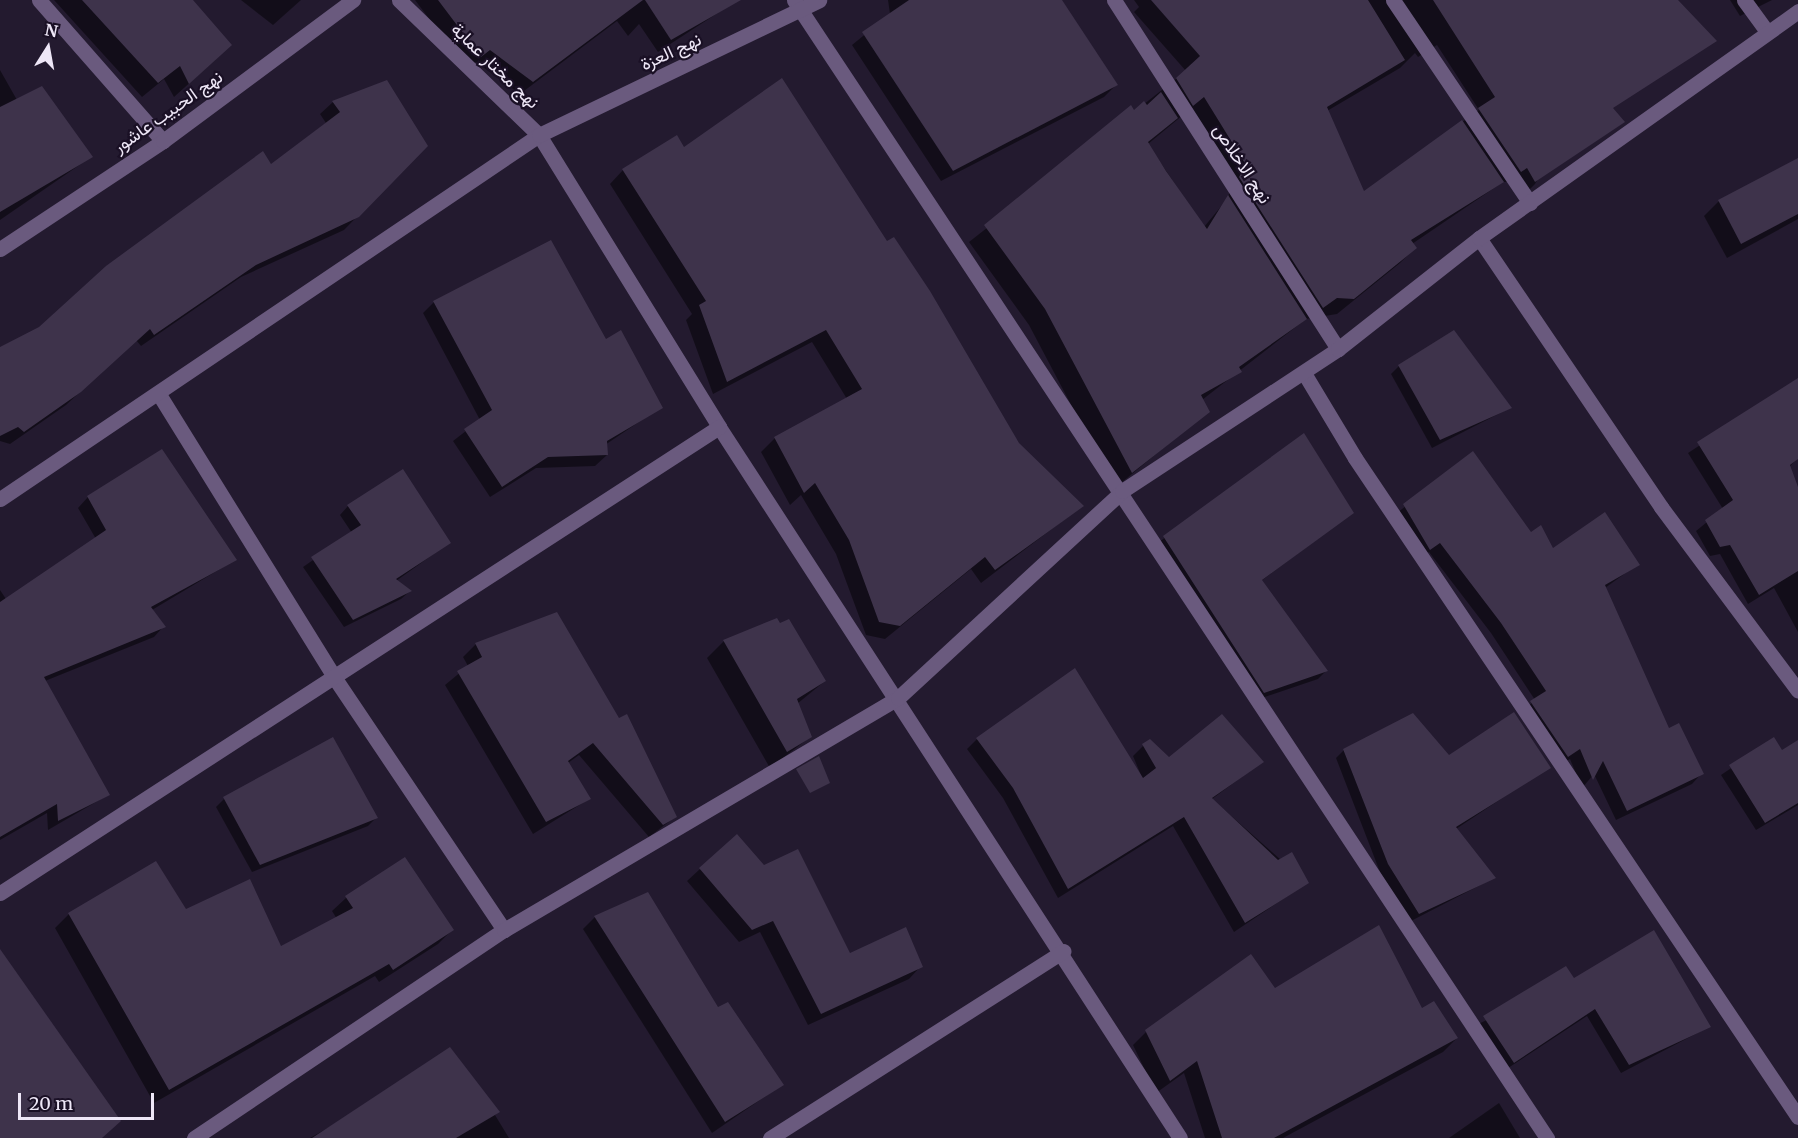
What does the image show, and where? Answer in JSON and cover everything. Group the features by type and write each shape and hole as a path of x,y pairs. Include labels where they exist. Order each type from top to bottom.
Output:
{"street":[{"path":"39,0 163,141"},
{"name":"نهج الحبيب عاشور","path":"0,249 163,141 353,0"},
{"name":"نهج مختار عماية","path":"399,0 539,135 719,427 1063,951 1180,1138"},
{"name":"نهج العزة","path":"0,498 160,396 539,135 798,6 819,0"},
{"name":"نهج الاخلاص","path":"1114,0 1338,349"},
{"path":"1393,0 1530,203"},
{"path":"1744,0 1766,30"},
{"path":"798,6 1122,491 1547,1138"},
{"path":"194,1138 504,930 898,698 1122,491 1338,349 1479,238 1766,30 1798,11"},
{"path":"1479,238 1661,507 1798,692"},
{"path":"1304,373 1355,458 1798,1117"},
{"path":"160,396 334,677 504,930"},
{"path":"0,893 719,427"},
{"path":"770,1138 1063,951"}],"building":[{"path":"82,0 193,0 232,45 189,84 180,66 158,83"},
{"path":"438,0 643,0 533,82 490,50 481,57"},
{"path":"645,0 741,0 671,40"},
{"path":"909,0 1062,0 1118,85 953,171 862,32"},
{"path":"1151,0 1368,0 1405,60 1327,107 1364,191 1462,120 1504,182 1411,240 1417,248 1354,299 1337,298 1323,308 1239,177 1246,165 1204,97 1193,106 1176,78 1200,56"},
{"path":"1433,0 1678,0 1717,41 1613,108 1625,122 1535,182 1527,168 1521,172 1478,108 1495,97"},
{"path":"782,78 887,241 894,237 930,291 1019,443 1084,506 995,570 985,557 900,626 879,622 849,540 815,483 804,493 774,437 862,389 826,330 727,382 699,305 706,301 622,169 677,135 684,147"},
{"path":"387,80 428,146 359,217 256,265 154,335 150,329 81,392 24,432 18,427 0,436 0,347 39,327 106,266 263,151 271,164 340,112 332,101"},
{"path":"42,86 93,157 0,212 0,107"},
{"path":"1161,92 1178,118 1148,142 1166,171 1207,229 1228,195 1307,319 1239,367 1242,372 1201,395 1210,412 1132,473 1045,309 984,225 1131,105 1134,110 1144,101 1147,105"},
{"path":"1798,158 1798,214 1741,244 1718,200"},
{"path":"551,240 606,339 621,330 663,408 607,441 608,455 548,457 502,487 464,429 492,410 433,301"},
{"path":"1454,330 1512,408 1440,440 1398,365"},
{"path":"1798,378 1798,459 1790,465 1798,487 1798,571 1759,595 1730,545 1720,547 1705,520 1733,500 1697,442"},
{"path":"1304,433 1354,513 1262,580 1328,671 1264,693 1163,536"},
{"path":"162,449 237,560 151,607 166,627 44,677 110,795 58,821 57,804 0,837 0,602 106,530 87,496"},
{"path":"1473,451 1531,532 1541,525 1553,548 1605,512 1640,565 1605,585 1669,728 1679,723 1704,774 1627,811 1603,761 1593,780 1580,749 1568,757 1530,701 1546,691 1501,623 1440,543 1430,550 1403,504"},
{"path":"403,469 451,543 396,579 412,591 353,620 311,557 361,525 347,505"},
{"path":"557,612 619,718 627,714 677,817 663,825 593,743 568,761 591,799 546,822 457,671 482,657 475,643"},
{"path":"777,618 780,623 789,619 826,681 797,699 812,737 787,752 723,640"},
{"path":"1075,668 1143,778 1156,768 1142,744 1150,739 1169,757 1222,714 1264,762 1212,798 1278,860 1292,852 1309,883 1245,923 1184,817 1068,889 1013,788 976,738"},
{"path":"1514,712 1551,768 1456,827 1496,878 1419,914 1388,864 1343,749 1413,713 1449,755"},
{"path":"333,737 378,818 260,865 223,797"},
{"path":"1774,737 1782,750 1798,740 1798,803 1765,823 1729,765"},
{"path":"819,756 830,783 810,793 796,769"},
{"path":"737,834 764,865 798,849 850,953 906,927 923,967 821,1014 773,921 752,930 699,868"},
{"path":"405,857 454,930 393,970 389,964 169,1090 68,913 156,861 186,909 250,879 281,946 353,908 345,896"},
{"path":"648,892 718,1007 728,1002 784,1085 725,1122 594,916"},
{"path":"1379,925 1422,1008 1434,1001 1458,1038 1274,1138 1222,1138 1197,1061 1170,1081 1145,1030 1251,954 1275,988"},
{"path":"1654,930 1711,1027 1629,1065 1595,1009 1514,1063 1483,1016 1566,966 1574,978"},
{"path":"0,949 121,1121 102,1138 0,1138"},
{"path":"450,1047 500,1112 456,1138 312,1138"}]}
